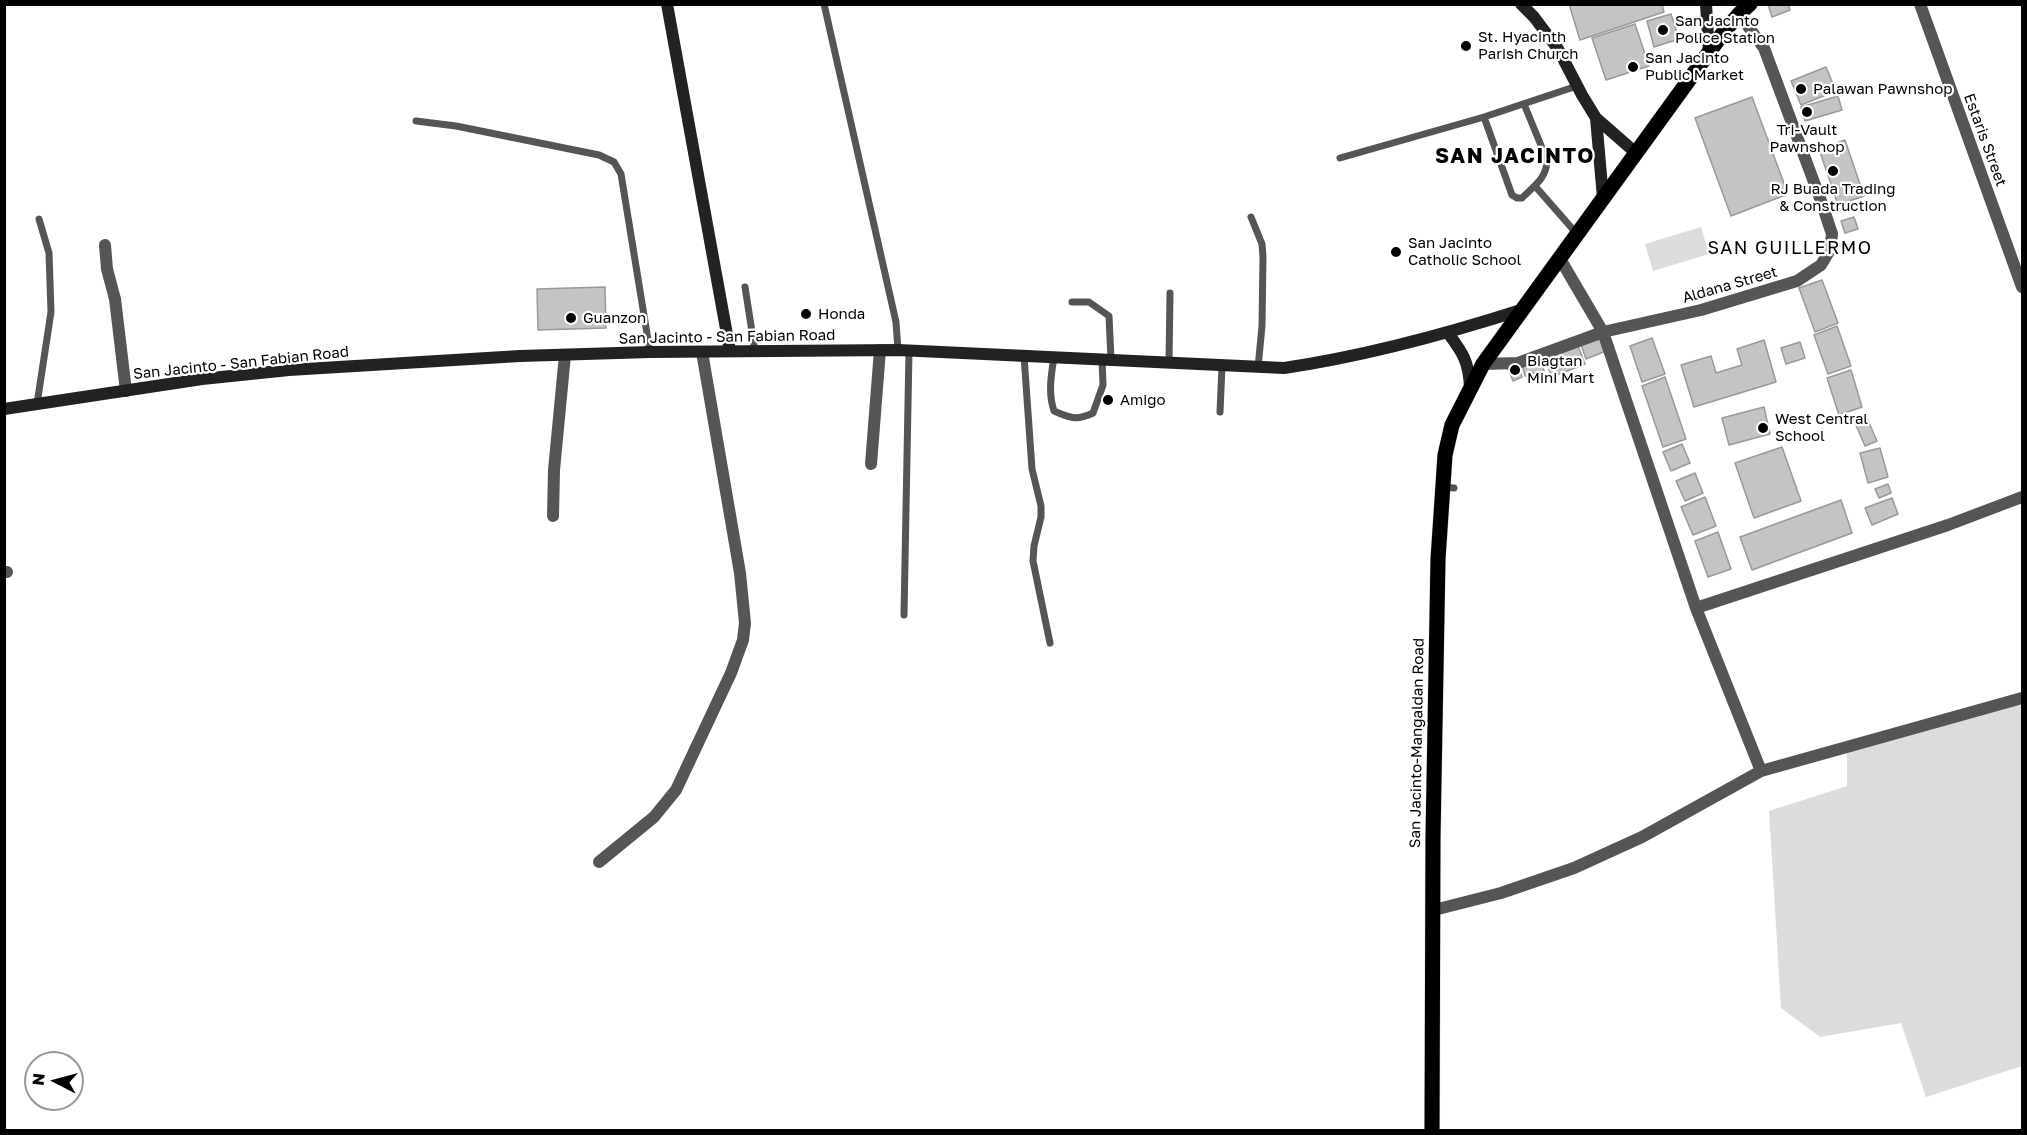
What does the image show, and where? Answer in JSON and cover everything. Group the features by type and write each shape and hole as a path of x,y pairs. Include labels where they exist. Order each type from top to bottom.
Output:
{"main road":[{"path":"667,4 730,351"},
{"path":"1521,4 1558,49 1596,118 1636,153"},
{"path":"1706,4 1709,53"},
{"name":"San Jacinto-Mangaldan Road","path":"1432,1131 1435,660 1448,488 1445,455 1452,425 1483,364 1559,257 1744,9"},
{"path":"1596,118 1603,198"},
{"name":"San Jacinto - San Fabian Road","path":"4,409 202,379 289,370 520,356 650,352 904,350 1284,368 1312,364 1448,333 1521,310"},
{"path":"1448,333 1463,353 1469,369 1470,388"}],"street":[{"name":"Estaris Street","path":"1920,4 2022,287"},
{"name":"Aldana Street","path":"1483,364 1518,363 1603,332 1701,310 1797,281 1821,265 1830,250 1832,234 1764,48 1744,9"},
{"path":"105,245 107,268 115,299 126,391"},
{"path":"1559,257 1603,332 1696,608 1761,771"},
{"path":"871,464 879,350"},
{"path":"599,862 654,817 676,790 735,665 743,640 745,623 740,573 702,352"},
{"path":"553,516 554,470 565,355"},
{"path":"1696,608 1948,525 2022,497"},
{"path":"1434,910 1501,893 1574,868 1642,837 1761,771 2022,698"}],"lane":[{"path":"824,4 904,350 904,615"},
{"path":"1340,158 1484,117 1577,86"},
{"path":"1484,117 1512,195 1522,198 1544,177 1547,169 1547,160 1524,104"},
{"path":"417,120 599,154 614,162 621,174 650,352"},
{"path":"1535,186 1576,234"},
{"path":"1251,217 1262,244 1263,257 1262,326 1258,368"},
{"path":"38,404 51,312 49,253 39,219"},
{"path":"745,287 755,351"},
{"path":"1164,362 1170,293"},
{"path":"1054,357 1050,386 1054,411 1074,419 1093,413 1103,385 1109,316 1089,302 1072,302"},
{"path":"1024,356 1032,469 1041,506 1033,561 1050,643"},
{"path":"1220,412 1222,366"}],"shaded area":[{"path":"1701,227 1709,254 1653,271 1645,244"},
{"path":"2022,701 2022,1066 1926,1097 1901,1023 1820,1037 1781,1008 1769,811 1847,786 1847,749"}],"building":[{"path":"1569,4 1662,4 1664,12 1580,40"},
{"path":"1768,4 1788,4 1790,10 1772,17"},
{"name":"San Jacinto Police Station","path":"1671,14 1679,39 1654,47 1647,21"},
{"path":"1635,24 1649,66 1606,80 1592,38"},
{"path":"1826,67 1836,91 1801,105 1791,81"},
{"path":"1838,96 1842,110 1805,121 1801,107"},
{"path":"1752,97 1788,194 1731,216 1695,118"},
{"path":"1845,140 1864,196 1838,205 1819,149"},
{"path":"1854,217 1858,229 1845,233 1841,221"},
{"path":"1822,280 1838,323 1815,332 1799,288"},
{"path":"605,287 606,328 538,330 537,289"},
{"path":"1837,326 1851,366 1828,374 1814,335"},
{"path":"1601,337 1606,351 1586,359 1581,345"},
{"path":"1652,338 1665,374 1642,382 1630,346"},
{"path":"1764,340 1776,382 1694,407 1681,365 1711,356 1716,373 1742,365 1737,349"},
{"path":"1800,342 1805,358 1786,364 1781,348"},
{"path":"1578,346 1585,364 1552,377 1545,359"},
{"path":"1541,359 1544,371 1525,376 1522,364"},
{"path":"1518,365 1522,377 1513,381 1508,369"},
{"path":"1851,370 1862,407 1839,415 1827,378"},
{"path":"1665,377 1686,439 1663,447 1642,386"},
{"path":"1764,407 1770,434 1729,445 1722,418"},
{"path":"1867,418 1877,441 1865,446 1855,423"},
{"path":"1682,444 1690,463 1671,471 1663,452"},
{"path":"1782,447 1801,501 1754,518 1735,463"},
{"path":"1880,448 1888,477 1868,483 1860,453"},
{"path":"1695,473 1703,493 1685,501 1676,481"},
{"path":"1888,484 1891,493 1879,498 1875,489"},
{"path":"1705,497 1716,526 1693,535 1681,507"},
{"path":"1892,498 1898,514 1872,525 1865,508"},
{"path":"1841,500 1852,533 1752,570 1740,537"},
{"path":"1718,532 1731,569 1708,577 1695,541"}],"place":[{"name":"San Jacinto Police Station","path":"1663,30"},
{"name":"St. Hyacinth Parish Church","path":"1466,46"},
{"name":"San Jacinto Public Market","path":"1633,67"},
{"name":"Palawan Pawnshop","path":"1801,89"},
{"name":"Tri-Vault Pawnshop","path":"1807,112"},
{"name":"RJ Buada Trading & Construction","path":"1833,171"},
{"name":"San Jacinto Catholic School","path":"1396,252"},
{"name":"Honda","path":"806,314"},
{"name":"Guanzon","path":"571,318"},
{"name":"Biagtan Mini Mart","path":"1515,370"},
{"name":"Amigo","path":"1108,400"},
{"name":"West Central School","path":"1763,428"}],"district":[{"name":"SAN JACINTO","path":"1515,156"},
{"name":"SAN GUILLERMO","path":"1790,248"}]}
